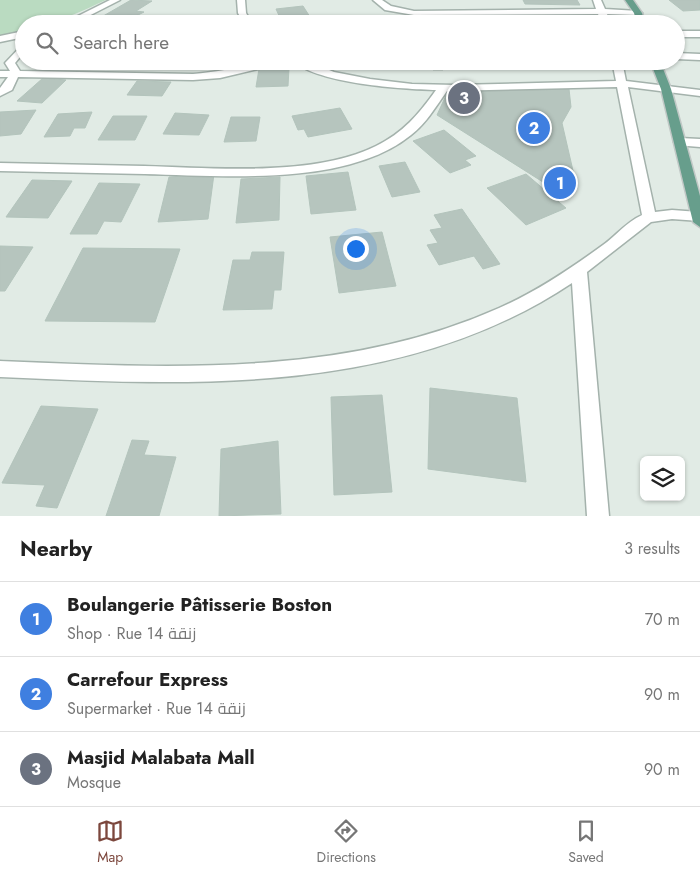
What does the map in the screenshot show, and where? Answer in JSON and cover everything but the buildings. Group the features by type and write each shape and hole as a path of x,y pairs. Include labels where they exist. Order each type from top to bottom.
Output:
{"main road":[{"path":"629,0 638,13"},
{"path":"659,70 666,89 699,219"}],"street":[{"path":"85,15 116,0"},
{"path":"241,0 243,15"},
{"path":"377,0 388,8 414,13 604,11 638,13"},
{"path":"597,0 605,15"},
{"path":"685,34 700,34"},
{"path":"0,39 15,36"},
{"path":"15,54 10,63 15,72"},
{"path":"685,56 700,57"},
{"path":"0,74 15,72 116,77 193,77 220,75 244,70"},
{"path":"319,70 354,79 398,85 622,84 700,92"},
{"path":"619,70 649,218"},
{"path":"0,93 8,88 15,72"},
{"path":"0,167 254,171 296,169 334,164 370,153 406,134 422,118 444,86"},
{"path":"680,142 700,143"},
{"path":"0,369 166,375 288,369 362,359 419,345 507,312 579,270 638,223 649,218 677,214 699,219"},
{"path":"579,270 598,516"}],"green space":[{"path":"0,0 106,0 72,15 15,15 15,32 0,36"}],"place":[{"name":"Masjid Malabata Mall","path":"464,98"},
{"name":"Carrefour Express","path":"534,128"},
{"name":"Boulangerie Pâtisserie Boston","path":"560,183"}]}
